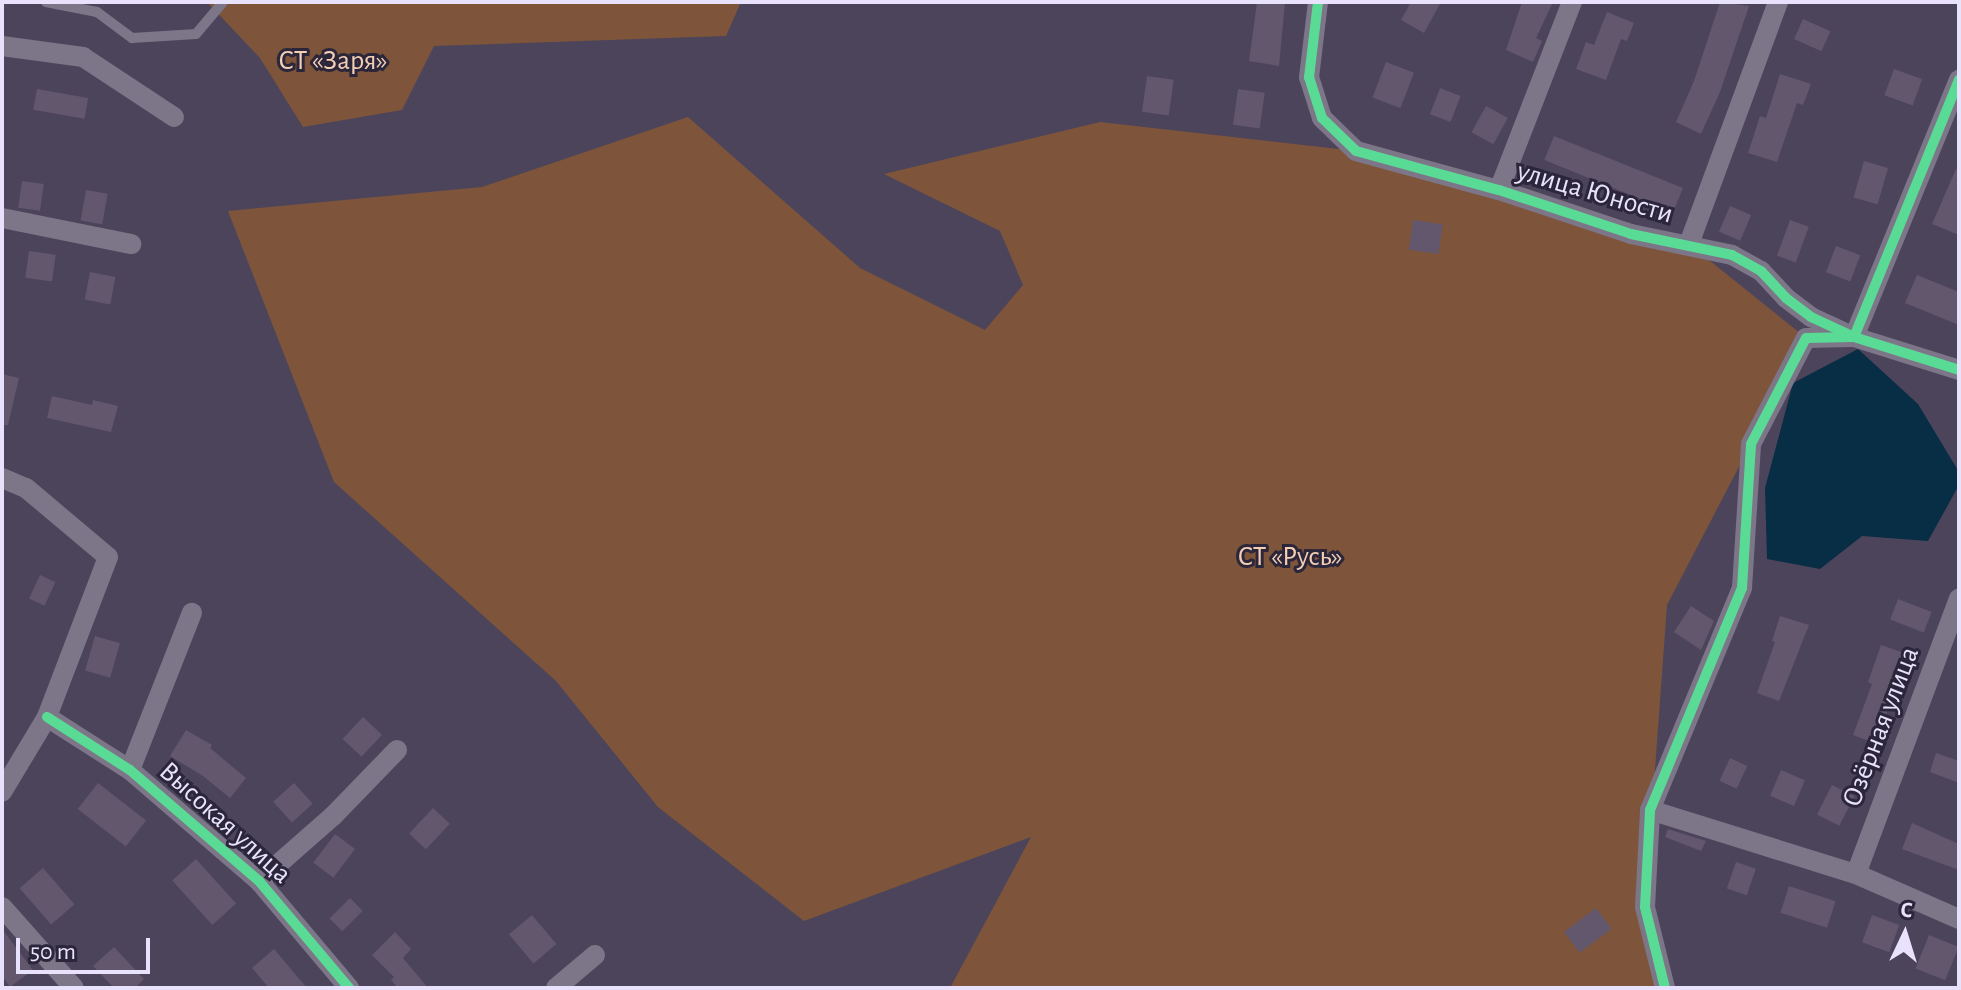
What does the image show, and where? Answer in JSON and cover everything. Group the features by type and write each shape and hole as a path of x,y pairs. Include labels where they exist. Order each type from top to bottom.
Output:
{"street":[{"name":"улица Юности","path":"1318,2 1309,77 1322,118 1356,151 1499,190 1631,234 1732,255 1761,271 1786,298 1811,317 1854,337 1959,370"},
{"path":"1499,190 1572,2"},
{"path":"1689,244 1778,2"},
{"path":"2,46 83,57 174,117"},
{"path":"1665,988 1645,907 1650,810 1742,588 1751,444 1806,338 1854,337 1959,80"},
{"path":"2,218 131,244"},
{"path":"2,478 26,488 108,557 47,717 2,792"},
{"name":"Озёрная улица","path":"1856,874 1959,599"},
{"path":"130,770 192,613"},
{"name":"Высокая улица","path":"47,717 130,770 259,881 349,988"},
{"path":"259,881 333,816 397,750"},
{"path":"1650,810 1856,874 1959,919"},
{"path":"2,907 74,988"},
{"path":"556,988 595,955"}],"lane":[{"path":"46,2 97,12 132,38 196,34 219,3"}],"green space":[{"name":"СТ «Заря»","path":"207,2 741,2 726,36 434,46 402,110 303,127 260,58"},
{"name":"СТ «Русь»","path":"688,117 860,268 985,330 1023,285 1000,231 884,174 1100,122 1356,151 1689,244 1806,338 1667,605 1645,907 1665,988 950,988 1031,837 804,921 658,807 556,681 334,482 228,211 482,187"}],"water":[{"path":"1858,349 1918,404 1959,472 1959,485 1928,541 1862,536 1820,569 1767,559 1765,488 1793,383"}],"building":[{"path":"1257,2 1285,2 1279,66 1249,61"},
{"path":"1411,2 1441,2 1424,33 1401,20"},
{"path":"1522,2 1553,2 1536,38 1542,41 1533,62 1506,50"},
{"path":"1720,2 1749,6 1720,92 1701,134 1676,122 1694,81"},
{"path":"1607,12 1634,23 1627,41 1621,39 1606,80 1576,69 1586,42 1594,45"},
{"path":"1803,19 1830,31 1821,51 1794,39"},
{"path":"1386,62 1414,73 1400,108 1372,97"},
{"path":"1894,69 1922,79 1913,106 1884,95"},
{"path":"1780,74 1811,84 1803,105 1797,103 1777,162 1748,153 1760,116 1766,118"},
{"path":"1147,76 1174,80 1169,115 1142,112"},
{"path":"1440,88 1461,96 1451,122 1430,114"},
{"path":"37,89 88,98 85,119 33,110"},
{"path":"1238,89 1265,93 1260,128 1233,125"},
{"path":"1486,106 1508,118 1493,144 1471,132"},
{"path":"1554,136 1683,188 1673,212 1544,160"},
{"path":"1864,161 1888,168 1878,204 1854,198"},
{"path":"1956,169 1959,169 1959,235 1932,224"},
{"path":"22,181 44,184 40,211 18,208"},
{"path":"86,190 108,194 102,224 81,221"},
{"path":"1730,206 1751,215 1740,241 1719,232"},
{"path":"1413,220 1443,224 1439,254 1409,250"},
{"path":"1790,220 1809,227 1796,263 1777,256"},
{"path":"1836,246 1860,255 1850,281 1826,272"},
{"path":"29,251 56,255 52,281 25,278"},
{"path":"90,272 116,277 110,304 85,299"},
{"path":"1917,275 1959,292 1959,325 1905,303"},
{"path":"2,374 19,378 8,425 2,425"},
{"path":"52,396 92,405 93,400 118,406 111,432 47,418"},
{"path":"40,575 55,582 44,606 29,599"},
{"path":"1898,599 1932,612 1924,632 1890,620"},
{"path":"1691,606 1714,621 1701,650 1674,632"},
{"path":"1780,616 1809,625 1779,701 1757,693 1775,642 1772,641"},
{"path":"95,636 120,643 110,678 85,671"},
{"path":"1881,645 1907,654 1886,715 1894,718 1883,746 1853,735 1872,684 1868,682"},
{"path":"363,717 382,735 362,757 343,739"},
{"path":"186,730 212,745 210,748 246,778 230,798 203,776 170,756"},
{"path":"1936,753 1959,761 1959,783 1930,772"},
{"path":"1730,758 1747,766 1737,789 1719,781"},
{"path":"1781,770 1805,780 1794,806 1770,796"},
{"path":"98,783 146,821 126,847 78,809"},
{"path":"294,783 313,804 292,823 273,802"},
{"path":"1832,785 1854,796 1839,826 1817,814"},
{"path":"433,808 450,824 426,849 409,834"},
{"path":"1912,823 1959,844 1959,870 1902,849"},
{"path":"1668,829 1706,841 1701,851 1665,837"},
{"path":"335,834 355,849 333,878 313,863"},
{"path":"196,859 236,904 212,925 172,880"},
{"path":"1736,862 1756,869 1747,895 1727,888"},
{"path":"43,868 74,904 51,925 20,888"},
{"path":"1789,886 1836,901 1827,928 1780,913"},
{"path":"350,898 363,911 342,931 329,919"},
{"path":"1596,908 1612,929 1580,953 1564,932"},
{"path":"532,915 556,944 533,963 509,934"},
{"path":"1872,915 1899,925 1889,952 1862,942"},
{"path":"2,929 33,970 10,987 2,976"},
{"path":"395,932 411,949 403,958 428,988 398,988 391,980 394,977 372,955"},
{"path":"1929,935 1959,947 1945,980 1916,968"},
{"path":"114,947 144,979 135,988 114,988 93,966"},
{"path":"274,949 307,988 269,988 252,968"}],"cycle path":[{"path":"1318,2 1309,77 1322,118 1356,151 1499,190 1631,234 1732,255 1761,271 1786,298 1811,317 1854,337 1959,370"},
{"path":"1665,988 1645,907 1650,810 1742,588 1751,444 1806,338 1854,337 1959,80"},
{"path":"47,717 130,770 259,881 349,988"}]}
